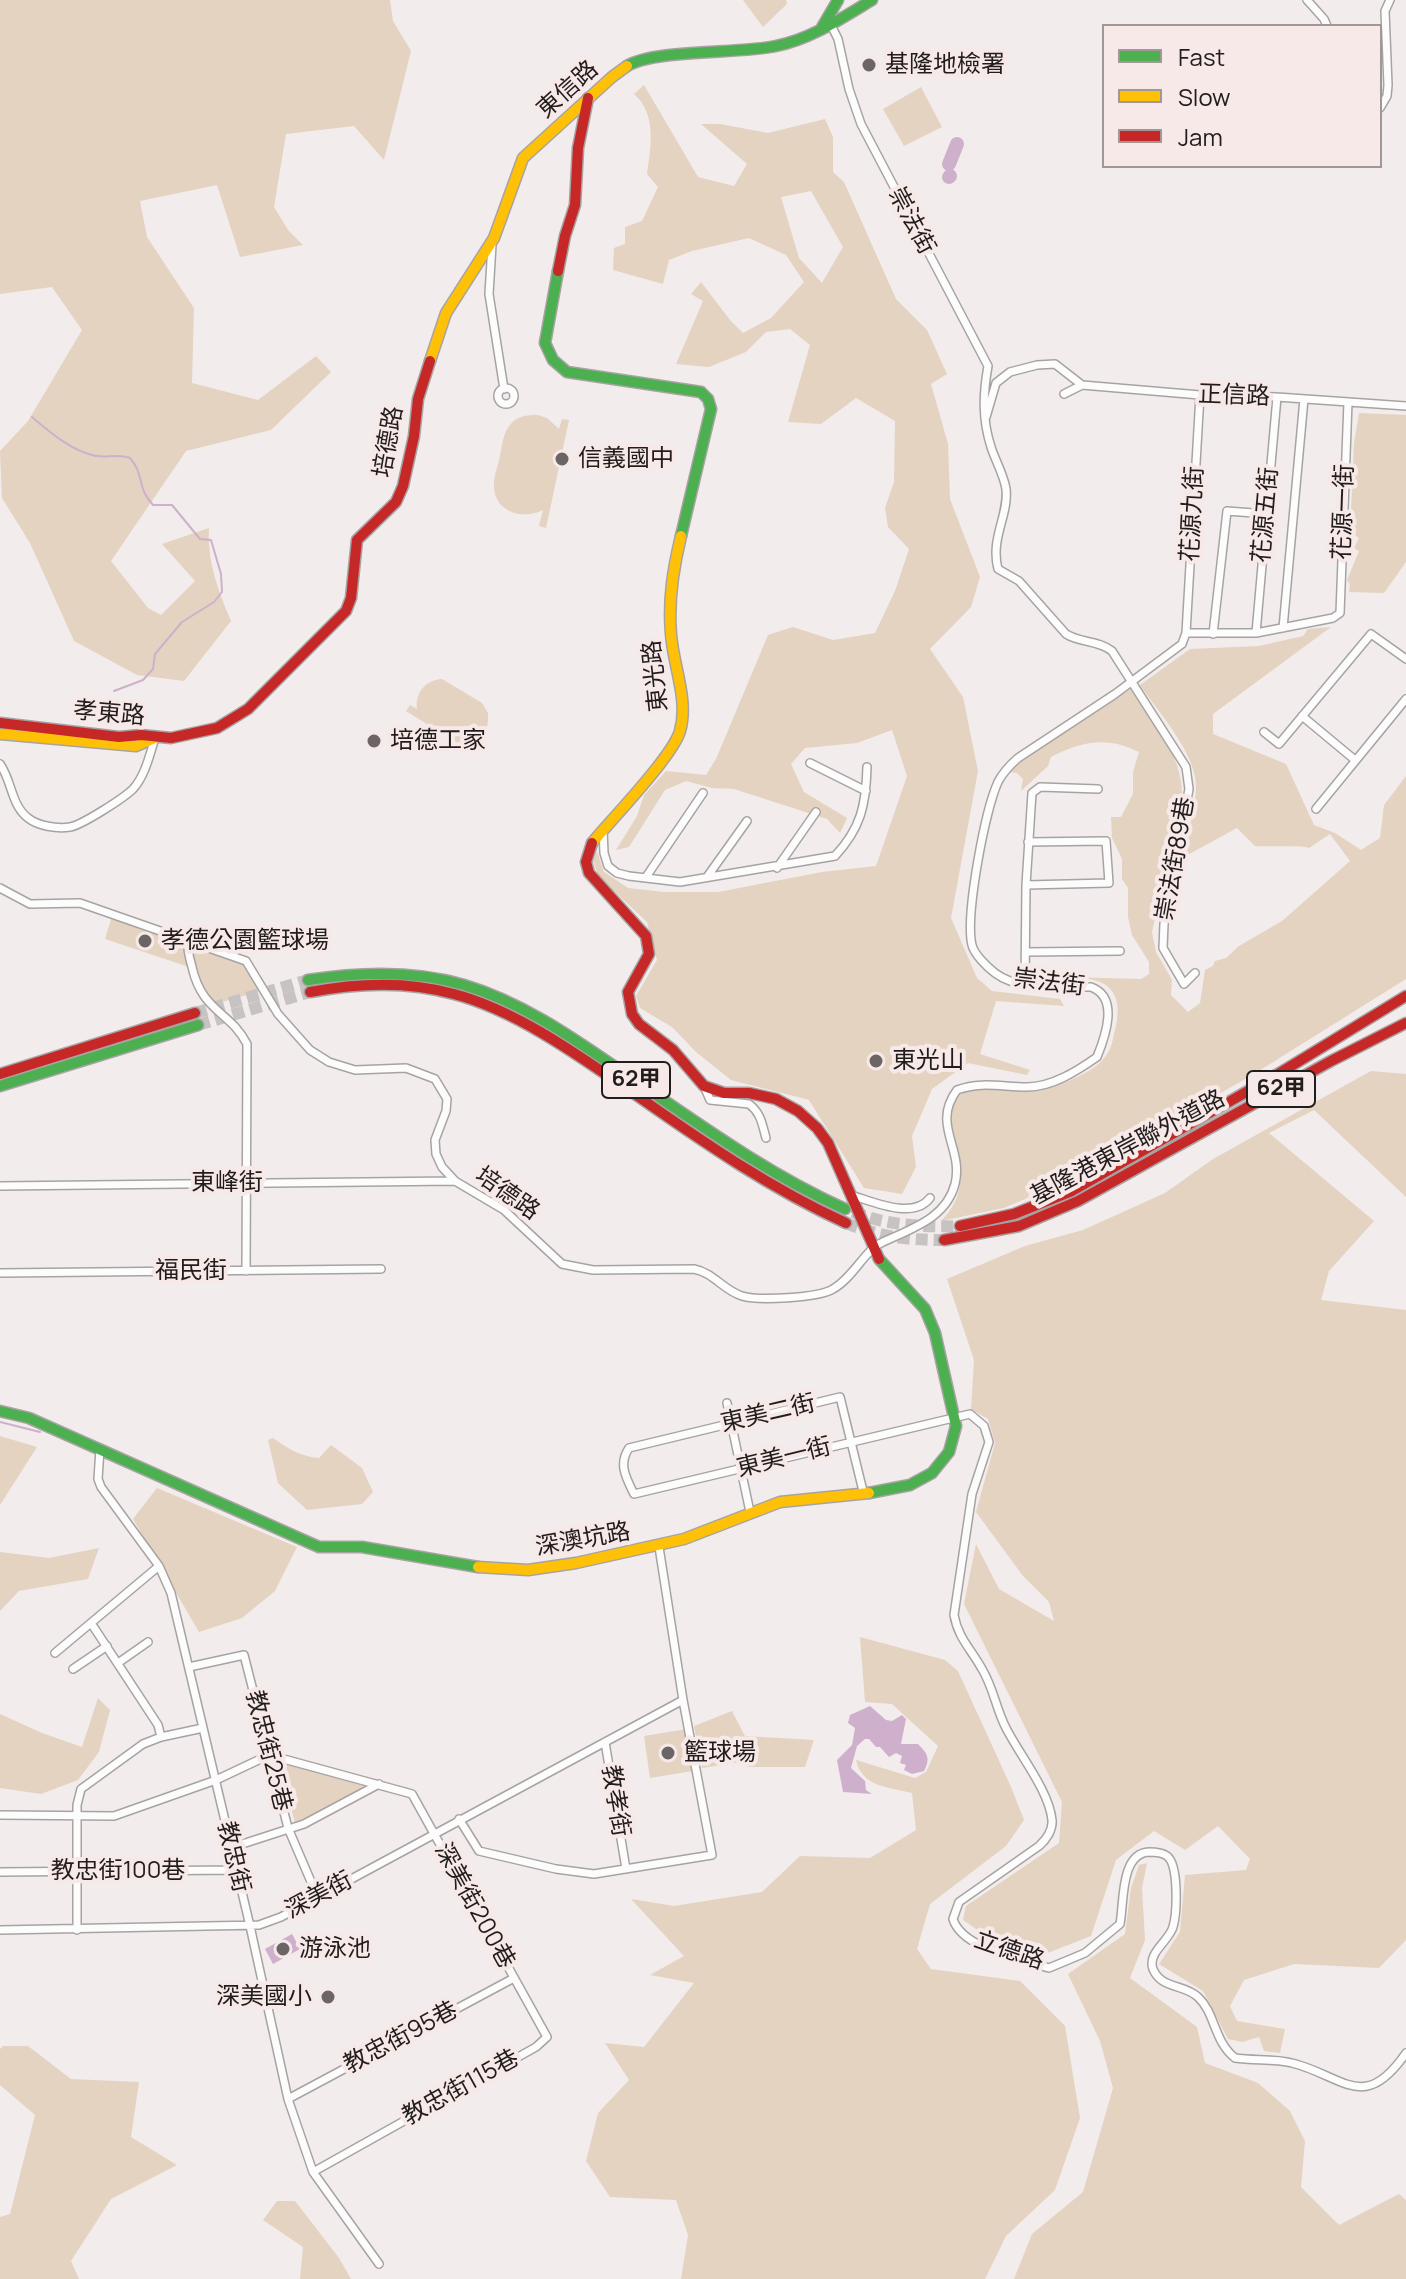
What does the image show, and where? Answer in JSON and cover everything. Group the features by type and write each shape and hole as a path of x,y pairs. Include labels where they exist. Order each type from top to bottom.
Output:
{"main road":[{"path":"830,22 838,0"},
{"path":"830,22 872,0"},
{"name":"東信路","path":"494,238 523,158 588,98 632,63 654,58 777,46 819,31 830,22"},
{"name":"東光路","path":"588,98 578,148 575,205 565,236 545,343 548,352 556,365 567,372 701,392 708,399 711,409 671,579 671,634 682,700 680,732 665,756 591,844 586,862 589,873 642,929 649,945 646,961 628,992 632,1014 639,1024 673,1050 704,1086"},
{"name":"培德路","path":"155,738 171,738 217,728 232,721 346,611 351,598 357,540 396,502 403,486 418,399 446,313 494,238"},
{"name":"孝東路","path":"0,723 119,737 141,735 155,738"},
{"name":"孝東路","path":"0,734 136,746 155,738"},
{"name":"62甲","path":"310,992 334,981 381,973 447,981 479,996 564,1047 782,1184 818,1212 846,1223"},
{"name":"62甲","path":"308,980 479,996"},
{"name":"基隆港東岸聯外道路","path":"960,1226 1075,1196 1406,996"},
{"path":"0,1071 195,1013"},
{"name":"基隆港東岸聯外道路","path":"944,1240 1019,1226 1406,1023"},
{"path":"0,1086 198,1025"},
{"path":"0,1094 43,1073"},
{"path":"704,1086 724,1093 749,1093 776,1099 798,1111 817,1128 828,1143 874,1246"},
{"name":"62甲","path":"782,1184 845,1209"},
{"name":"深澳坑路","path":"0,1411 29,1418 319,1547 361,1547 478,1569 520,1571 554,1567 659,1547 792,1499 893,1490 930,1474 940,1465 953,1444 957,1426 935,1333 925,1309 879,1259 874,1246"}],"street":[{"path":"1307,0 1326,24"},
{"path":"1382,105 1388,85 1385,11 1390,0"},
{"name":"崇法街","path":"830,22 838,39 849,89 861,124 988,366 982,396 985,423 1006,487 995,558 998,569 1019,581 1066,634 1074,639 1099,643 1112,651 1131,682"},
{"name":"東信路","path":"494,238 490,255 489,294 504,389 514,394 509,404 511,414"},
{"path":"985,423 996,383 1010,372 1055,364 1082,385 1064,394"},
{"name":"正信路","path":"1082,385 1406,406"},
{"name":"花源九街","path":"1186,633 1200,395"},
{"name":"花源五街","path":"1256,633 1277,397"},
{"path":"1186,633 1256,633 1283,628 1304,399"},
{"name":"花源一街","path":"1283,628 1333,618 1340,613 1348,402"},
{"path":"1213,634 1227,511 1267,514"},
{"name":"崇法街","path":"874,1246 926,1221 948,1201 956,1177 956,1160 945,1114 957,1090 986,1083 1029,1087 1042,1085 1057,1081 1097,1057 1108,1013 1107,1000 1100,990 1025,985 1010,981 995,973 972,948 970,925 980,851 998,783 1006,768 1182,644 1186,633"},
{"path":"1264,732 1279,744 1371,634 1406,659"},
{"name":"崇法街89巷","path":"1131,682 1183,760 1188,774 1189,789 1164,924 1163,948 1184,984 1195,973"},
{"path":"1316,809 1406,699"},
{"path":"1302,716 1355,760"},
{"path":"0,764 24,816 45,826 71,827 133,788 146,766 155,738"},
{"path":"810,763 866,791"},
{"path":"603,829 608,866 617,873 680,882 835,856 846,844 865,807 867,767"},
{"path":"1025,985 1026,885 1032,793 1040,787 1098,789"},
{"path":"646,877 703,793"},
{"path":"777,868 816,812"},
{"path":"707,877 747,821"},
{"path":"1026,885 1109,883 1106,841 1028,842"},
{"name":"培德路","path":"0,888 30,904 80,903 246,961 278,1014 310,1050 329,1062 355,1070 406,1068 435,1079 444,1092 447,1107 437,1133 436,1154 442,1167 455,1181 504,1210 556,1261 570,1267 593,1270 694,1269 708,1273 744,1296 792,1297 824,1293 853,1274 874,1246"},
{"path":"188,942 196,985 202,997 243,1035 247,1044 246,1271"},
{"path":"1026,952 1120,951"},
{"path":"704,1086 710,1100 749,1104 759,1112 766,1138"},
{"name":"東峰街","path":"0,1186 455,1181"},
{"path":"849,1194 913,1209 924,1206 930,1198"},
{"name":"福民街","path":"0,1273 381,1269"},
{"name":"東美二街","path":"624,1474 623,1457 629,1448 840,1397 863,1491"},
{"path":"727,1403 750,1512"},
{"name":"立德路","path":"956,1417 970,1414 977,1419 984,1426 989,1442 972,1494 954,1615 956,1627 986,1676 1004,1726 1043,1795 1052,1820 1048,1835 1039,1846 959,1902 953,1919 958,1932 975,1943 1005,1955 1049,1968 1085,1953 1120,1924 1125,1879 1131,1862 1141,1853 1166,1855 1171,1862 1177,1897 1174,1926 1154,1954 1154,1971 1164,1983 1192,1992 1201,2000 1209,2012 1217,2038 1235,2058 1291,2062 1347,2085 1363,2087 1382,2082 1391,2075 1406,2053"},
{"name":"東美一街","path":"624,1474 634,1494 956,1417"},
{"name":"教忠街","path":"100,1449 98,1479 101,1487 159,1566 171,1593 288,2099 313,2172 379,2264"},
{"path":"626,1869 712,1855 659,1547"},
{"path":"55,1653 159,1566"},
{"path":"91,1623 158,1725 161,1737"},
{"path":"118,1663 148,1642"},
{"path":"73,1669 107,1646"},
{"name":"教忠街25巷","path":"189,1667 244,1655 288,1828 318,1898"},
{"name":"教孝街","path":"459,1819 479,1851 580,1873 626,1869 605,1742 683,1700"},
{"path":"77,1930 78,1798 81,1789 130,1753 161,1737 203,1728"},
{"name":"深美街","path":"0,1930 250,1926 281,1917 605,1742"},
{"path":"0,1815 114,1816 216,1780 269,1755"},
{"name":"深美街200巷","path":"269,1755 412,1794 514,1978"},
{"path":"230,1848 304,1824 379,1784"},
{"name":"教忠街100巷","path":"0,1872 236,1870"},
{"name":"教忠街95巷","path":"288,2099 514,1978"},
{"name":"教忠街115巷","path":"313,2172 545,2041 545,2031 514,1978"}],"shaded area":[{"path":"0,0 390,0 393,21 411,51 384,160 354,126 286,134 274,207 288,230 303,245 240,257 217,185 140,201 147,237 194,308 192,383 258,400 316,356 331,372 271,430 186,451 111,561 148,608 161,615 195,581 162,544 209,528 212,564 231,621 184,681 137,675 74,641 30,543 2,498 0,451 28,421 82,330 52,287 0,294"},
{"path":"743,0 786,0 787,4 763,27"},
{"path":"644,85 698,177 734,186 747,164 701,124 720,124 768,133 825,119 833,137 833,172 844,182 896,299 927,330 947,374 931,384 948,444 950,499 980,577 971,607 930,649 963,697 978,771 951,918 977,978 992,991 1060,999 1064,1006 996,1001 980,1054 1030,1070 1027,1075 968,1063 932,1089 912,1136 916,1167 902,1194 864,1188 809,1100 731,1080 696,1052 672,1027 640,1008 636,996 657,960 647,922 599,877 593,861 597,851 604,872 628,888 664,892 718,892 822,872 876,866 907,776 892,730 857,743 805,748 791,764 804,792 847,818 840,833 827,819 734,789 712,788 686,781 665,790 629,847 616,850 637,816 644,795 666,771 706,775 716,759 768,635 793,627 833,640 875,633 895,591 909,549 888,527 885,508 894,482 895,421 856,398 821,424 788,422 810,345 790,329 766,332 746,352 709,367 676,364 703,301 691,294 701,282 743,333 771,318 804,282 786,255 749,238 692,251 669,260 663,284 613,270 614,248 625,244 625,227 642,221 658,187 647,174 651,142 649,121 634,94","holes":["811,191 843,247 822,283 799,258 781,197"]},
{"path":"921,87 942,127 904,146 883,109"},
{"path":"1359,413 1406,415 1406,562 1384,593 1349,592 1347,580 1359,551 1354,548 1359,538 1350,532 1354,443"},
{"path":"538,415 547,418 559,429 562,419 569,420 546,528 539,526 543,510 520,514 505,509 496,497 494,488 507,429 518,418"},
{"path":"1331,627 1213,714 1213,734 1286,764 1314,825 1335,833 1361,850 1380,838 1384,805 1406,776 1406,979 1254,1074 1067,1181 1004,1208 941,1221 954,1204 960,1186 960,1168 951,1120 952,1107 958,1097 980,1088 1023,1091 1044,1088 1090,1070 1110,1049 1117,1002 1110,988 1103,983 1065,977 1141,979 1149,974 1149,962 1132,935 1128,917 1128,888 1122,879 1122,859 1112,838 1111,817 1121,817 1133,794 1133,772 1139,752 1105,742 1073,747 1051,757 1048,766 1021,791 1023,779 1017,773 1009,772 1029,755 1131,689 1164,739 1181,779 1182,794 1152,932 1156,952 1172,980 1171,995 1188,1012 1200,1003 1205,970 1282,921 1350,861 1330,834 1309,848 1255,846 1237,828 1182,858 1194,806 1195,776 1184,748 1140,685 1190,649 1259,646 1303,636 1308,629"},
{"path":"442,679 482,703 488,713 485,731 471,743 477,746 473,753 406,711 410,705 417,709 422,688"},
{"name":"孝德公園籃球場","path":"112,916 184,943 189,967 105,939"},
{"path":"191,945 243,962 261,991 215,1004 198,984"},
{"path":"1371,1071 1406,1074 1406,1197 1314,1110 1269,1133 1374,1221 1329,1271 1321,1300 1406,1310 1406,1940 1379,1968 1294,1964 1244,1980 1230,2006 1237,2021 1285,2029 1280,2053 1264,2051 1259,2037 1242,2042 1228,2039 1203,1991 1159,1964 1180,1932 1185,1875 1246,1870 1250,1859 1218,1826 1185,1850 1154,1831 1116,1860 1091,1936 1040,1956 995,1942 963,1920 966,1906 1059,1843 1062,1802 964,1604 976,1544 999,1589 1054,1621 1049,1602 1023,1576 976,1512 995,1443 988,1419 971,1409 974,1360 947,1279 1025,1246 1083,1230 1165,1193 1213,1159"},
{"path":"0,1436 37,1447 0,1505"},
{"path":"273,1438 294,1451 319,1458 331,1445 362,1468 373,1492 362,1504 307,1510 278,1483 268,1440"},
{"path":"157,1488 297,1547 275,1591 242,1618 199,1632 133,1519"},
{"path":"99,1548 88,1579 19,1591 0,1611 0,1552 49,1558"},
{"path":"860,1637 945,1660 958,1671 1024,1820 1006,1846 930,1904 917,1949 931,1969 1020,1981 1065,2026 1080,2118 1055,2190 1006,2236 985,2279 681,2279 688,2235 676,2200 610,2197 586,2161 598,2113 629,2080 605,2043 644,2047 694,1983 650,1975 684,1956 631,1899 674,1906 762,1892 800,1856 870,1858 916,1830 912,1793 870,1781 859,1769 856,1760 915,1778 926,1772 938,1746 892,1704 865,1702"},
{"path":"98,1698 110,1710 99,1752 78,1780 41,1794 0,1788 0,1714 82,1747"},
{"path":"870,1706 886,1720 892,1721 902,1715 906,1719 901,1744 918,1744 927,1756 927,1763 924,1771 912,1774 904,1770 906,1765 900,1763 902,1756 896,1753 889,1757 880,1747 865,1739 857,1746 851,1768 865,1781 866,1790 872,1794 843,1792 837,1760 852,1745 855,1728 848,1723 850,1715"},
{"path":"732,1711 745,1736 814,1740 805,1767 749,1767 740,1762 702,1768 694,1726"},
{"name":"籃球場","path":"687,1729 693,1771 650,1778 644,1736"},
{"path":"280,1762 367,1787 295,1823"},
{"path":"1147,1863 1142,1888 1145,1940 1130,1978 1197,2027 1205,2063 1258,2083 1290,2111 1305,2141 1301,2187 1339,2225 1399,2194 1406,2200 1406,2279 1014,2279 1032,2234 1083,2192 1113,2088 1100,2041 1068,1974 1125,1934 1131,1888 1139,1865"},
{"name":"游泳池","path":"292,1934 300,1949 273,1964 265,1949"},
{"path":"3,2046 28,2046 71,2079 139,2082 131,2137 177,2165 111,2199 71,2261 79,2279 0,2279 0,2217 10,2214 35,2115 0,2085 0,2049"},
{"path":"277,2201 295,2201 339,2258 351,2279 300,2279 303,2247 263,2220"}],"waterway":[{"path":"949,164 957,144"},
{"path":"32,417 75,449 97,456 130,458 153,505 172,505 200,539 211,540 221,574 222,592 214,602 182,622 155,654 153,669 143,680 114,691"},
{"path":"0,1422 40,1432"}],"tunnel":[{"path":"195,1013 308,980"},
{"path":"198,1025 310,992"},
{"path":"853,1212 906,1225 960,1226"},
{"path":"846,1223 894,1237 944,1240"}],"traffic: fast":[{"path":"821,29 838,0"},
{"path":"627,66 677,54 789,43 826,27 872,0"},
{"path":"558,271 545,343 553,360 567,372 701,392 708,399 711,409 681,536"},
{"path":"308,980 347,975 406,975 445,980 485,992 563,1032 757,1162 845,1209"},
{"path":"0,1086 198,1025"},
{"path":"869,1493 910,1485 932,1473 949,1452 956,1426 935,1333 925,1309 879,1259"},
{"path":"0,1411 29,1418 319,1547 362,1547 478,1567"}],"traffic: slow":[{"path":"430,361 446,313 494,238 523,158 627,66"},
{"path":"592,843 666,756 680,731 683,707 672,646 670,609 681,536"},
{"path":"0,734 136,746 155,738"},
{"path":"478,1567 528,1570 576,1563 684,1539 780,1502 869,1493"}],"traffic: jam":[{"path":"558,271 575,205 578,148 588,98"},
{"path":"0,723 119,737 141,735 171,738 217,728 248,709 346,611 351,598 357,540 396,502 403,486 418,399 430,361"},
{"path":"592,843 586,862 589,873 646,936 649,954 628,992 632,1014 639,1024 673,1050 704,1086 724,1093 749,1093 776,1099 798,1111 817,1128 828,1143 879,1259"},
{"path":"310,992 364,985 401,985 454,994 503,1012 574,1053 740,1165 846,1223"},
{"path":"960,1226 1014,1214 1072,1191 1278,1074 1406,996"},
{"path":"0,1074 195,1013"},
{"path":"944,1240 1019,1226 1078,1201 1406,1023"}],"place":[{"name":"基隆地檢署","path":"869,65"},
{"name":"信義國中","path":"562,459"},
{"name":"培德工家","path":"374,741"},
{"name":"孝德公園籃球場","path":"145,941"},
{"name":"東光山","path":"876,1061"},
{"name":"籃球場","path":"668,1753"},
{"name":"游泳池","path":"283,1949"},
{"name":"深美國小","path":"328,1997"}]}
